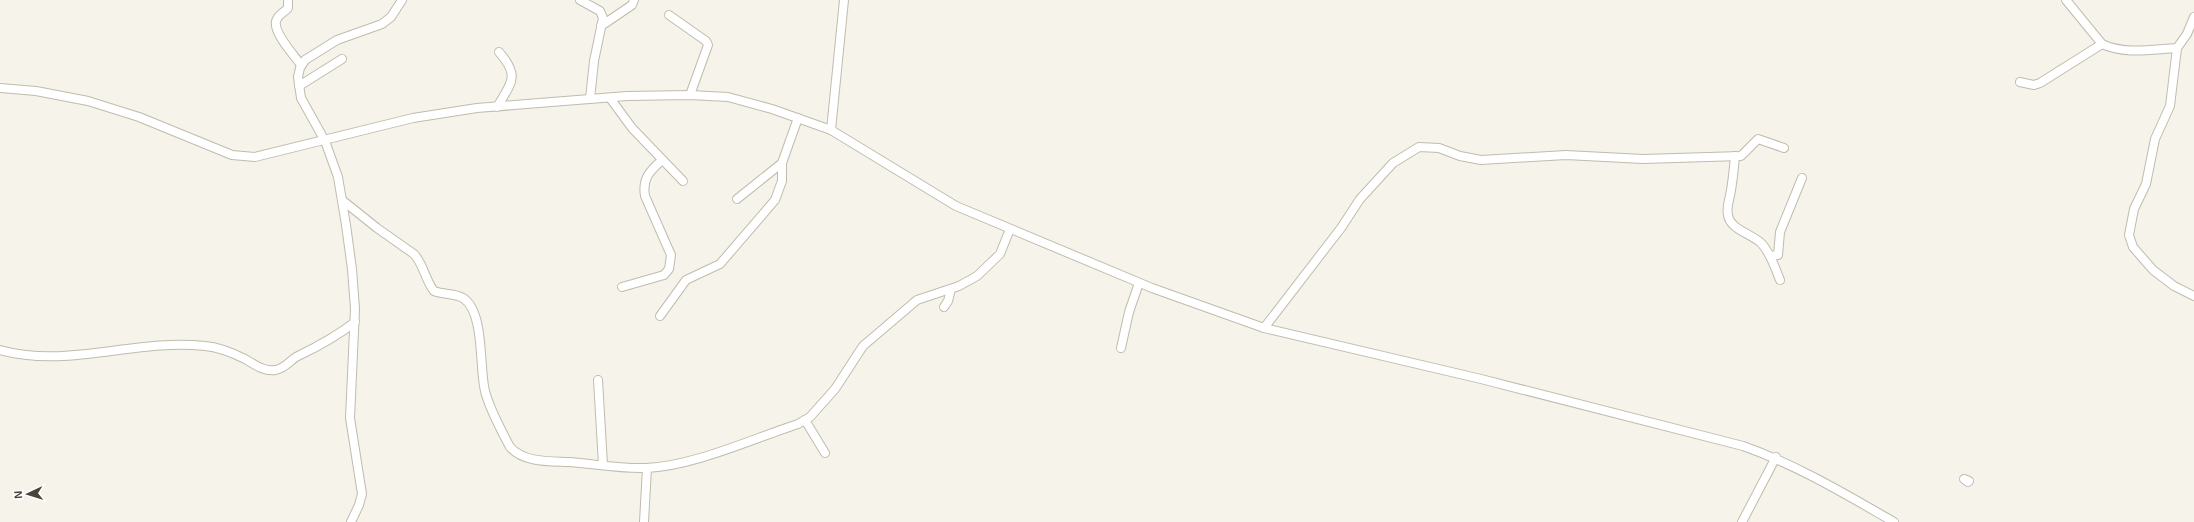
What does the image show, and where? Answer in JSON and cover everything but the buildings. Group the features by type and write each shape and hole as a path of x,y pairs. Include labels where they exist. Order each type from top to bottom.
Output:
{"street":[{"path":"351,522 362,494 350,418 355,322 352,270 338,177 325,141 305,109 299,86 301,65 304,60 337,40 382,24 395,12 402,0"},
{"path":"580,0 600,11 602,18 594,61 590,99"},
{"path":"601,26 632,5 634,0"},
{"path":"831,130 844,0"},
{"path":"2066,0 2102,44 2119,50 2177,48"},
{"path":"288,1 288,8 277,19 276,24 280,36 301,65"},
{"path":"669,15 701,38 708,45 690,95"},
{"path":"2194,17 2187,34 2177,48 2170,106 2155,139 2146,184 2134,209 2129,235 2133,247 2153,270 2174,286 2194,296"},
{"path":"2020,82 2034,84 2040,83 2102,44"},
{"path":"498,107 510,86 513,75 508,62 499,52"},
{"path":"299,86 342,59"},
{"path":"0,88 36,91 88,101 139,117 232,155 255,157 325,141 413,118 498,107 610,98 690,95 728,97 798,118 831,130 956,206 1139,283 1264,328 1690,431 1743,446 1776,457 1894,522"},
{"path":"610,98 632,128 683,181"},
{"path":"660,316 686,280 720,264 767,211 780,189 782,162 798,118"},
{"path":"1264,328 1373,185 1393,163 1419,147 1439,148 1460,156 1481,160 1566,155 1642,159 1735,156 1746,152 1758,139 1784,148"},
{"path":"1735,156 1731,190 1728,201 1728,217 1735,226 1755,237 1770,256 1780,280"},
{"path":"622,287 664,274 669,269 671,256 645,196 644,187 649,173 662,160"},
{"path":"737,199 782,162"},
{"path":"1770,256 1778,255 1780,232 1802,178"},
{"path":"342,200 377,228 414,254 418,259 429,285 434,291 440,294 455,295 464,299 477,323 481,348 481,376 485,394 510,447 515,453 523,457 543,461 647,468 673,464 695,458 798,424 805,420 835,390 863,346 917,300 951,289 977,276 1000,254 1010,229"},
{"path":"1121,348 1129,312 1139,283"},
{"path":"944,307 948,301 951,289"},
{"path":"0,350 44,357 79,356 176,345 205,346 228,352 261,368 275,370 282,368 296,357 324,344 355,322"},
{"path":"598,380 603,465"},
{"path":"805,420 825,453"},
{"path":"1742,522 1776,457"},
{"path":"644,522 647,468"}]}
